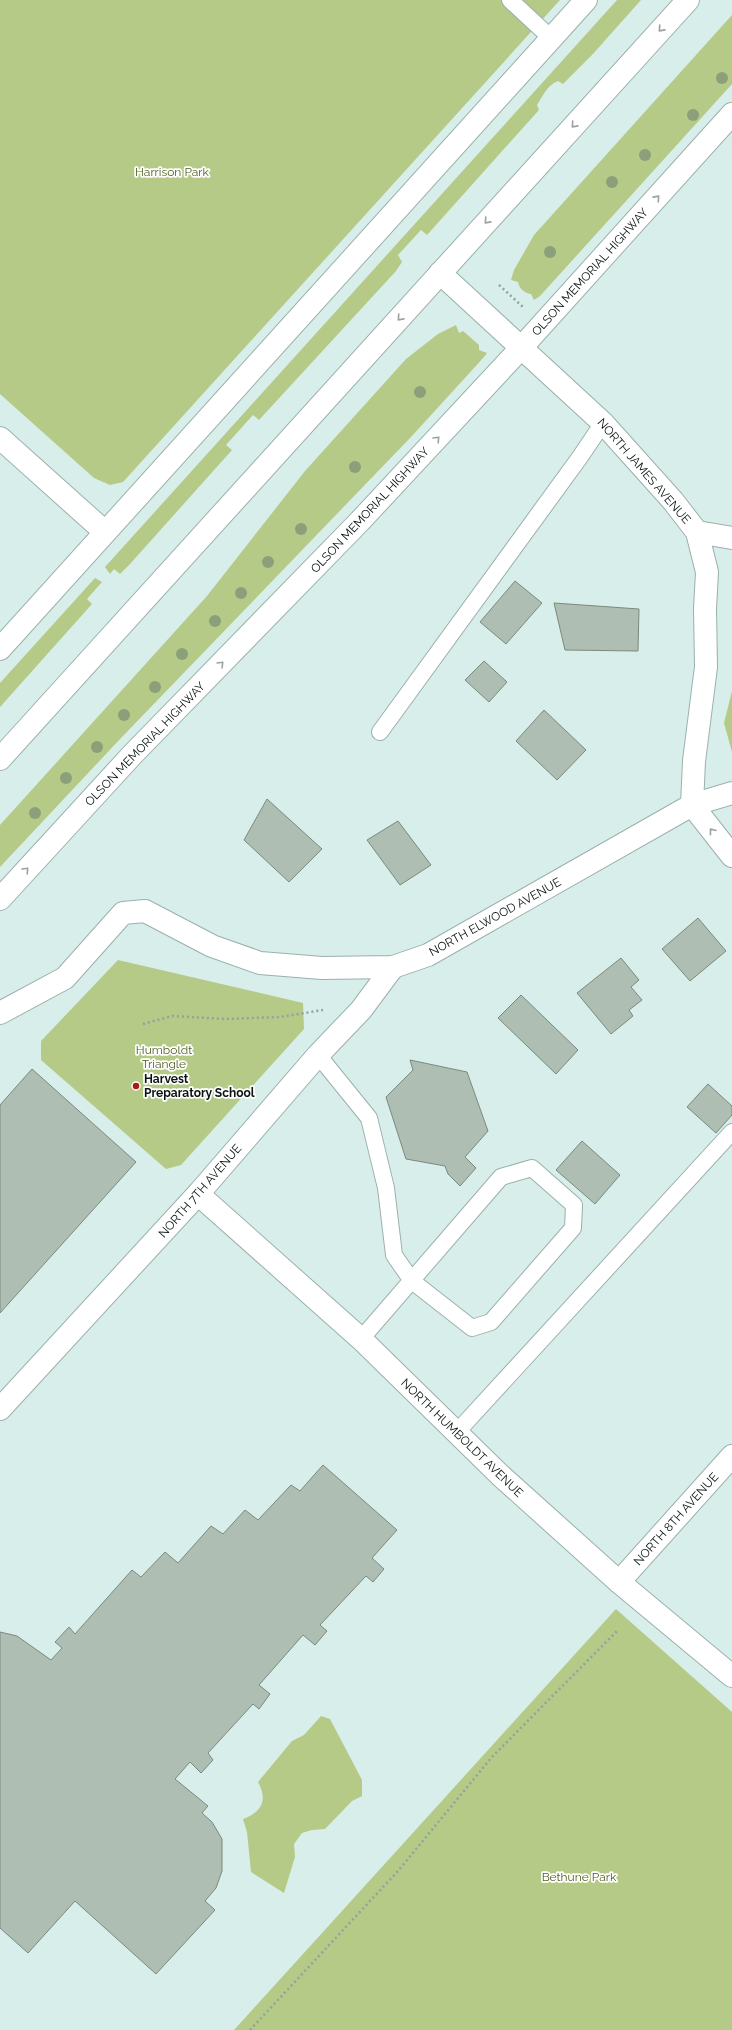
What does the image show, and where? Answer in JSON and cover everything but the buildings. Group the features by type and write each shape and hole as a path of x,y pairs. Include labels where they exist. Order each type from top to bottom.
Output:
{"street":[{"path":"0,649 586,0"},
{"path":"0,759 688,0"},
{"name":"OLSON MEMORIAL HIGHWAY","path":"0,899 132,755 360,521 521,348 732,114"},
{"name":"NORTH JAMES AVENUE","path":"440,273 603,423 674,501 697,532 707,572 705,609 706,667 694,762 692,805"},
{"path":"0,438 105,532"},
{"path":"697,532 732,538"},
{"name":"NORTH ELWOOD AVENUE","path":"0,1013 64,978 123,913 145,911 212,946 260,963 322,968 393,967 428,956 692,805 732,794"},
{"path":"692,805 732,856"},
{"name":"NORTH 7TH AVENUE","path":"0,1409 198,1194 318,1055 361,1010 393,967"},
{"name":"NORTH HUMBOLDT AVENUE","path":"198,1194 361,1340 500,1475 619,1582 732,1676"},
{"name":"NORTH 8TH AVENUE","path":"619,1582 732,1456"}],"lane":[{"path":"510,0 552,39"},
{"path":"380,732 580,457 603,423"},
{"path":"318,1055 370,1118 386,1188 394,1255 412,1281 472,1328 491,1322 573,1228 574,1205 532,1168 501,1177 412,1281 361,1340"},
{"path":"456,1433 732,1132"}],"path":[{"path":"499,285 523,308"},
{"path":"143,1024 172,1016 226,1019 280,1017 329,1009"},
{"path":"250,2030 398,1871 492,1757 617,1631"}],"green space":[{"name":"Harrison Park","path":"0,0 560,0 123,482 110,485 94,478 0,394"},
{"path":"617,0 641,0 592,55 563,84 558,81 548,88 537,105 539,110 427,235 421,230 398,255 402,262 396,271 259,420 253,415 226,445 232,450 130,564 120,574 114,569 110,574 105,567"},
{"path":"732,15 732,84 540,296 534,300 531,294 526,293 521,288 518,282 511,280 514,270 534,235"},
{"path":"456,325 459,333 463,331 479,345 479,350 487,353 484,357 411,437 121,738 0,867 0,825 207,596 305,471 406,359 438,334"},
{"path":"95,578 102,582 87,599 92,604 0,707 0,683"},
{"path":"732,691 732,752 724,723"},
{"name":"Humboldt Triangle","path":"118,960 303,1003 304,1029 181,1165 166,1169 41,1060 41,1041"},
{"name":"Bethune Park","path":"616,1609 732,1712 732,2030 234,2030"},
{"path":"321,1716 330,1719 362,1780 362,1796 352,1801 325,1829 312,1830 302,1833 294,1844 295,1857 284,1893 251,1872 247,1832 243,1819 255,1813 261,1805 263,1794 258,1782 292,1741 304,1735"}],"place":[{"name":"Harvest Preparatory School","path":"136,1086"}]}
